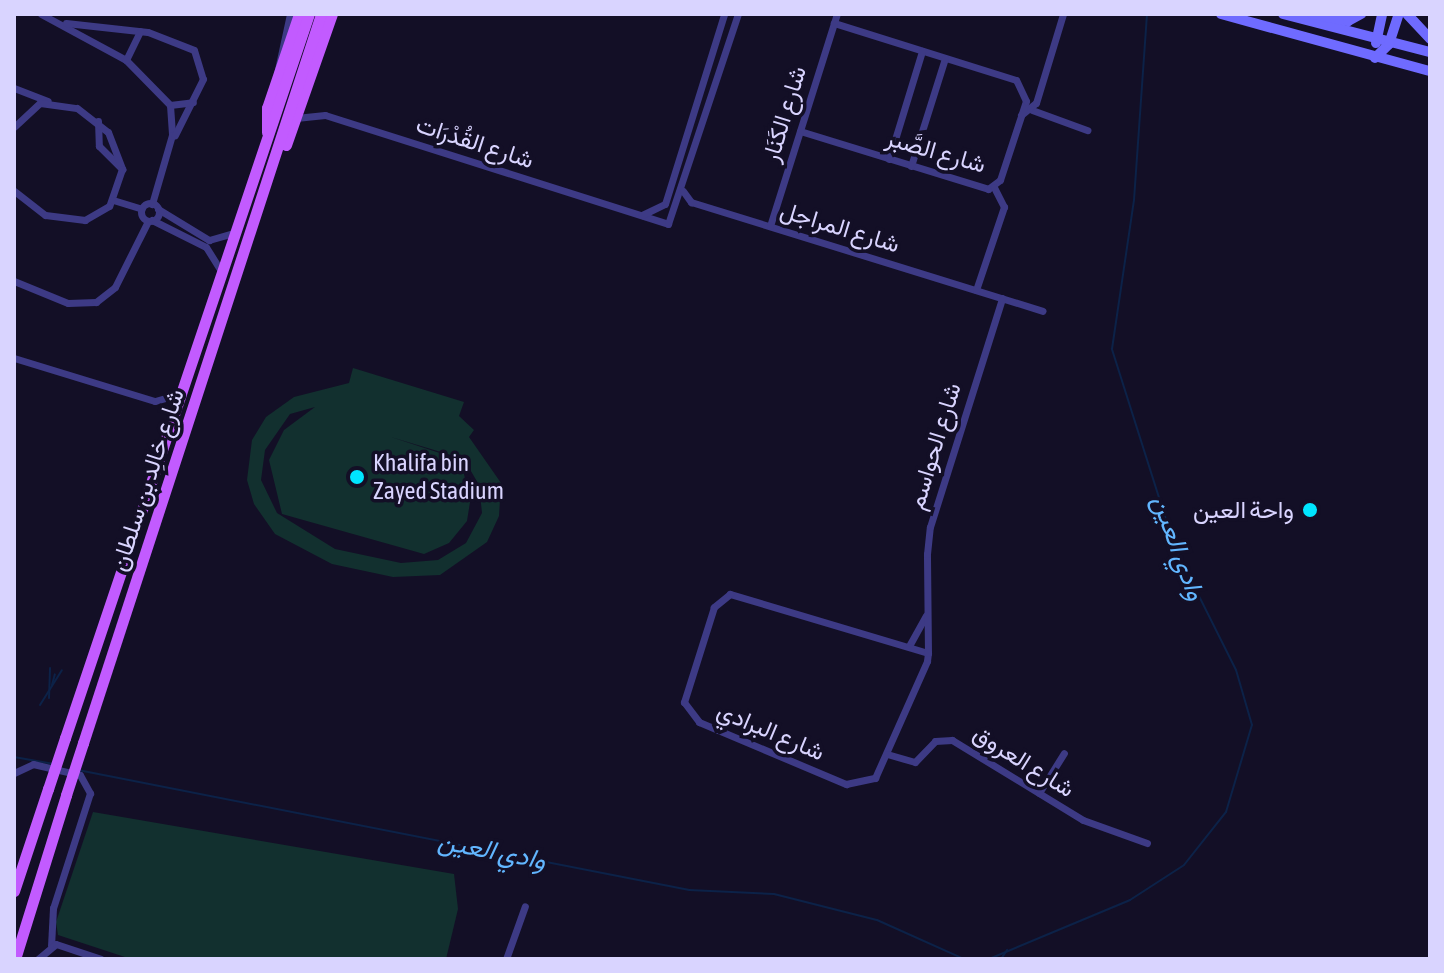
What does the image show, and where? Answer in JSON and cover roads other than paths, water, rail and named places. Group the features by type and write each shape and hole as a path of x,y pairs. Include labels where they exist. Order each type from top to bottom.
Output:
{"main road":[{"path":"268,136 266,113 299,14"},
{"name":"شارع خالِد بن سلطان","path":"14,891 309,14"},
{"name":"شارع خالِد بن سلطان","path":"15,959 321,14"},
{"path":"265,188 296,118 332,14"},
{"path":"1284,14 1293,14"},
{"path":"1284,14 1430,52"},
{"path":"1312,14 1348,21 1361,14"},
{"path":"1380,58 1376,38 1382,14"},
{"path":"1380,58 1390,41 1399,14"},
{"path":"1407,14 1430,39"},
{"path":"1225,15 1430,71"}],"street":[{"path":"41,14 126,60 170,105 171,142"},
{"path":"277,78 290,14"},
{"path":"724,14 662,207 663,224 674,221 738,14"},
{"name":"شارع الكَنَار","path":"770,226 837,14"},
{"path":"1032,110 1063,14"},
{"path":"14,272 18,282 68,303 101,299 150,220 171,142 203,79 198,55 184,43 141,30 60,22"},
{"path":"834,23 1022,83 1021,115 1032,110 1087,130"},
{"path":"91,40 96,26"},
{"path":"126,60 141,30"},
{"path":"889,159 922,51"},
{"path":"911,166 945,58"},
{"path":"14,191 36,211 71,221 98,215 113,200 122,169 98,121 16,90"},
{"path":"16,90 26,111"},
{"path":"14,127 26,111 50,102"},
{"path":"170,105 193,102"},
{"name":"شارع القُدْرَات","path":"296,118 325,115 663,224"},
{"name":"شارع الصَّبر","path":"800,131 911,166 994,187 1021,115"},
{"path":"98,121 99,146 122,169"},
{"path":"976,290 1004,207 994,187"},
{"path":"640,215 691,202 683,190"},
{"path":"113,200 142,209 155,206 187,229 211,252 221,274"},
{"name":"شارع المراجل","path":"691,202 1043,311"},
{"path":"142,209 150,220 187,229 209,240 235,232"},
{"name":"شارع الحواسم","path":"928,609 930,527 1002,298"},
{"path":"14,358 155,401 172,420"},
{"path":"155,401 182,392"},
{"name":"شارع البرادي","path":"928,609 928,653 887,754 872,781 850,786 699,722 684,696 714,607 730,594 928,653"},
{"path":"909,646 928,609"},
{"name":"شارع العروق","path":"887,754 915,762 935,741 952,740 1092,824 1147,843"},
{"path":"1039,793 1064,753"},
{"path":"14,773 33,764 80,775 90,793 53,908 51,945 38,959"},
{"path":"506,959 525,906"},
{"path":"51,945 101,959"}],"waterway":[{"name":"وادي العين","path":"989,959 1130,900 1184,865 1226,812 1252,725 1236,670 1175,548 1112,349 1134,200 1147,14"},
{"path":"49,698 50,668"},
{"path":"40,705 62,670"},
{"path":"52,685 55,674"},
{"name":"وادي العين","path":"14,757 52,764"},
{"name":"وادي العين","path":"78,770 689,890 774,894 877,920 964,959"},
{"name":"وادي العين","path":"1001,959 1007,950"}],"place":[{"name":"Khalifa bin Zayed Stadium","path":"357,477"},
{"name":"واحة العين","path":"1310,510"}]}
